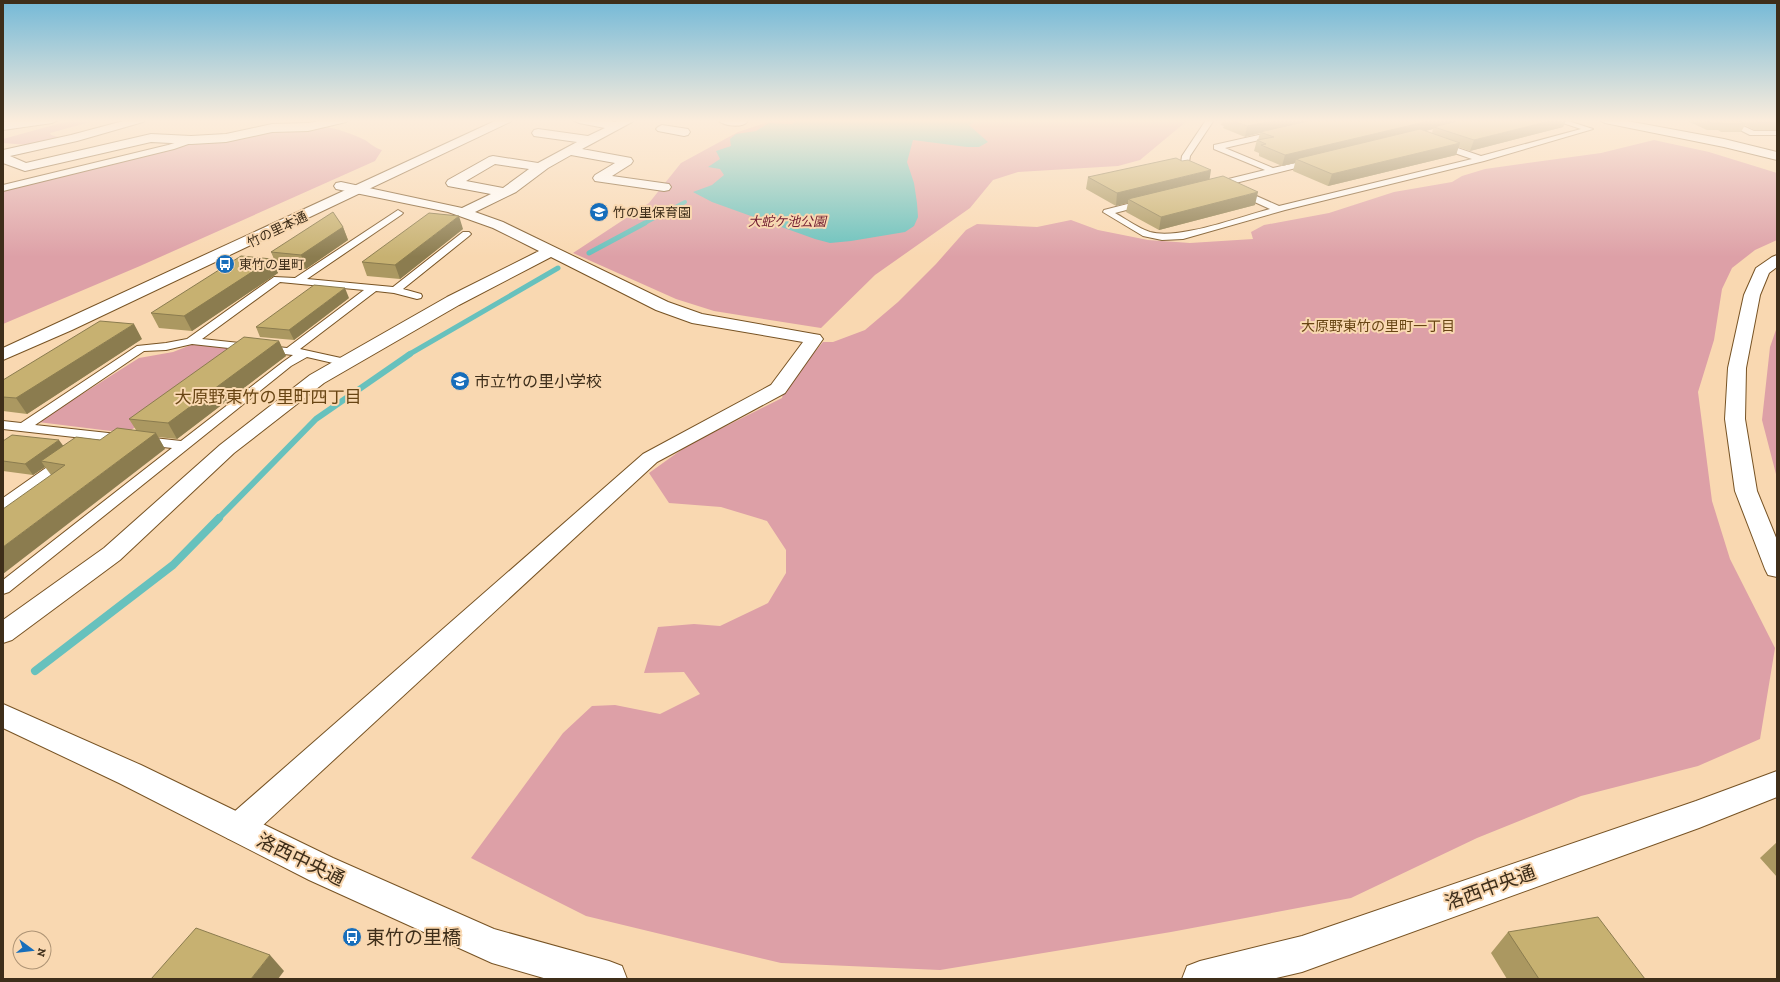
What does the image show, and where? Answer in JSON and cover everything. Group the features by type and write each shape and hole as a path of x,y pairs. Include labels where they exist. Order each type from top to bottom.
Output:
{"street":[{"path":"20,166 25,168 34,166"},
{"name":"竹の里本通","path":"3,355 268,233 349,187 392,166"},
{"name":"竹の里本通","path":"3,342 399,166"},
{"path":"482,166 453,182 504,192"},
{"path":"463,213 504,192 541,166"},
{"path":"619,166 600,178 664,187"},
{"path":"238,828 650,458 778,389 814,339 698,319 662,306 498,225 463,213 349,187"},
{"path":"3,633 112,554 227,448 317,379 453,301 550,250"},
{"path":"1777,260 1762,271 1752,295 1737,368 1734,419 1746,491 1777,569"},
{"name":"洛西中央通","path":"3,714 130,774 386,899 492,946 609,979"},
{"name":"洛西中央通","path":"1200,979 1302,954 1699,814 1777,784"}],"lane":[{"path":"3,188 92,166"},
{"path":"1178,169 1193,168 1190,166"},
{"path":"1260,166 1273,171"},
{"path":"1205,187 1221,181 1294,166"},
{"path":"1152,200 1107,212 1146,234 1162,237 1183,236 1278,210 1454,166"},
{"path":"1221,181 1278,210"},
{"path":"297,281 398,213"},
{"path":"395,290 466,234"},
{"path":"23,427 141,348 164,348 178,346 191,341 278,279 395,290 417,296"},
{"path":"307,293 320,283"},
{"path":"290,351 374,288"},
{"path":"191,341 305,353 346,362"},
{"path":"3,588 182,445 287,364 305,353"},
{"path":"3,425 182,445"},
{"path":"3,505 101,436"}],"green space":[{"path":"99,166 364,166 140,266 3,324 3,190"},
{"name":"大蛇ケ池公園","path":"679,166 1119,166 1018,172 993,180 970,208 875,275 821,328 714,311 676,299 573,253 649,203"},
{"path":"1508,166 1754,166 1777,173 1777,240 1755,250 1732,268 1722,289 1714,340 1698,392 1712,501 1730,559 1775,648 1760,739 1698,766 1581,796 1477,838 1351,898 1171,932 940,970 781,963 586,916 471,858 563,733 592,706 615,705 660,714 700,694 684,672 644,673 658,627 694,624 720,626 768,603 786,573 786,550 767,521 721,507 669,503 649,473 688,445 782,398 784,389 823,342 833,342 865,330 898,302 936,264 966,230 977,224 1037,227 1071,220 1098,230 1148,240 1190,243 1253,239 1251,232 1264,225 1329,213 1394,192 1452,182 1462,176 1485,169"},
{"path":"1777,327 1777,478 1762,420 1770,347"},
{"path":"196,343 244,350 127,433 38,422 139,358 173,352"}],"water":[{"path":"908,166 914,183 918,217 914,226 905,232 830,243 712,202 693,192 712,185 724,175 720,169 708,167"}],"building":[{"path":"1140,166 1201,166 1211,170 1117,193 1088,177"},
{"path":"1312,166 1366,166 1332,174"},
{"path":"1223,176 1258,192 1161,217 1128,199"},
{"path":"333,212 343,227 301,255 271,252"},
{"path":"429,213 459,216 395,265 362,262"},
{"path":"241,256 272,259 184,316 151,313"},
{"path":"314,285 345,288 289,330 256,327"},
{"path":"100,321 134,324 16,398 3,397 3,380"},
{"path":"244,337 279,341 168,423 129,419"},
{"path":"117,428 156,433 3,547 3,509 65,465 41,461 76,437 100,440"},
{"path":"12,435 59,440 25,464 3,461 3,441"},
{"path":"1598,917 1645,979 1539,979 1508,932"},
{"path":"196,928 270,955 251,979 151,979"}],"waterway":[{"path":"643,224 685,202"},
{"path":"589,253 645,223"},
{"path":"408,355 558,268"},
{"path":"218,519 316,419 410,354"},
{"path":"35,671 173,565 219,518"}],"place":[{"name":"竹の里保育園","path":"599,212"},
{"name":"東竹の里町","path":"225,264"},
{"name":"市立竹の里小学校","path":"460,381"},
{"name":"東竹の里橋","path":"352,937"}],"district":[{"name":"大原野東竹の里町一丁目","path":"1378,326"},
{"name":"大原野東竹の里町四丁目","path":"268,397"}]}
